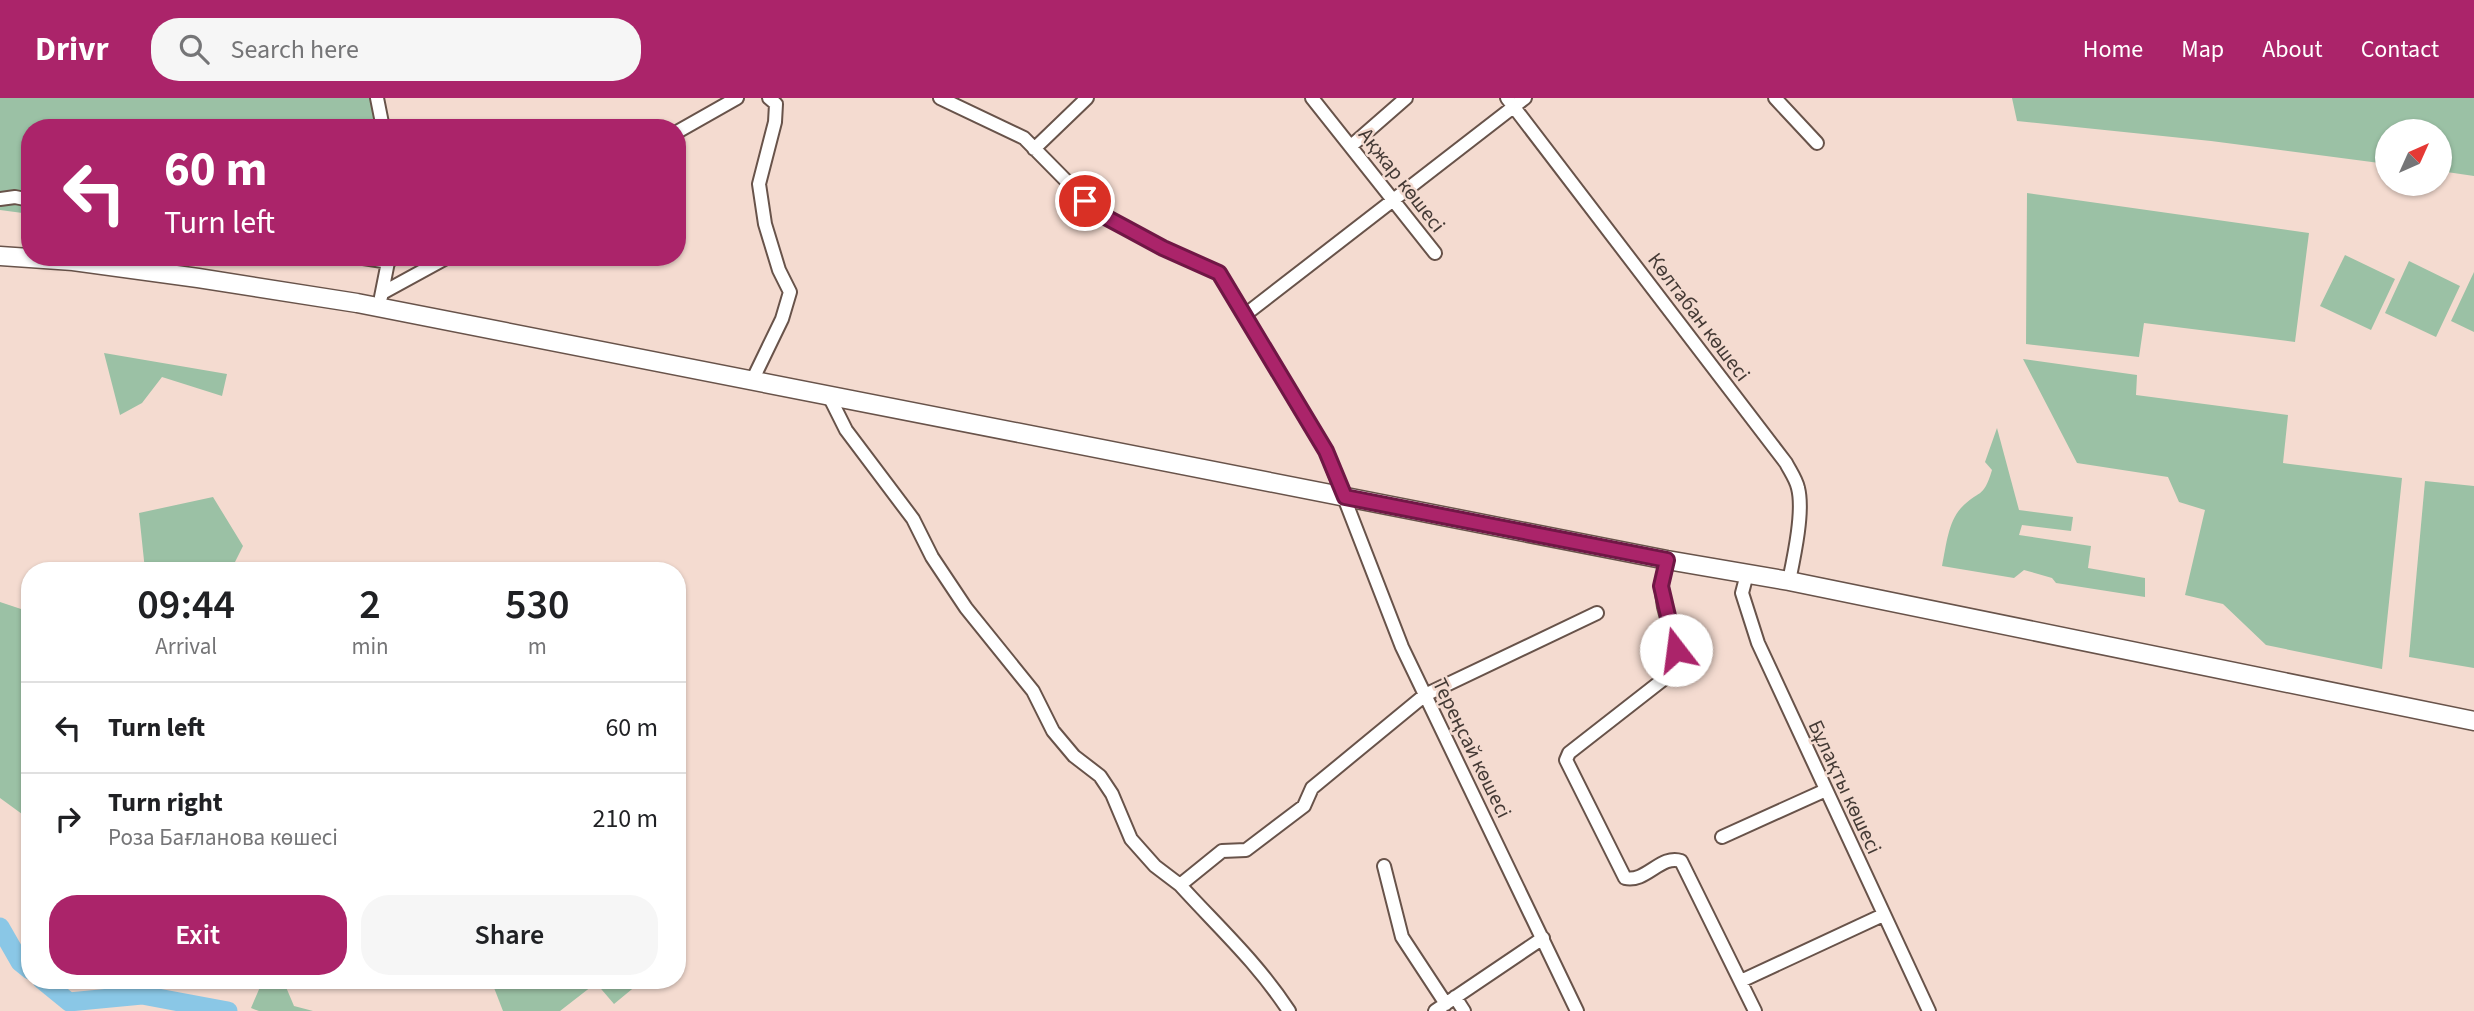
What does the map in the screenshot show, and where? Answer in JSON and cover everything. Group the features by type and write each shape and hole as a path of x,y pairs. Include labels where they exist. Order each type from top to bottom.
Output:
{"main road":[{"path":"0,256 21,257"},
{"path":"110,266 380,300 752,381 1667,560 1789,581 2474,720"}],"street":[{"path":"377,98 381,119"},
{"path":"686,127 737,98"},
{"path":"752,381 782,319 790,292 779,270 765,224 759,184 775,122 776,104 769,98"},
{"name":"Тереңсай көшесі","path":"940,98 1024,138 1098,213 1163,248 1219,273 1326,451 1402,647 1577,1011"},
{"path":"1034,149 1087,98"},
{"name":"Ақжар көшесі","path":"1312,98 1435,253"},
{"path":"1351,146 1406,98"},
{"path":"1246,314 1394,200 1511,102 1525,98"},
{"path":"1775,98 1817,144"},
{"name":"Көлтабан көшесі","path":"1511,102 1786,463 1798,486 1800,500 1795,553 1789,581"},
{"path":"0,199 21,198"},
{"path":"380,300 388,266"},
{"path":"380,300 434,266"},
{"path":"829,396 846,430 913,519 932,557 966,608 1033,691 1053,731 1074,755 1100,776 1112,794 1131,839 1155,866 1180,885 1236,942 1269,981 1289,1011"},
{"path":"1667,560 1661,586 1678,660 1674,671 1567,755 1566,760 1625,878 1636,880 1668,861 1681,861 1755,1011"},
{"name":"Бұлақты көшесі","path":"1747,574 1742,593 1758,643 1929,1011"},
{"path":"1180,885 1222,851 1247,850 1304,806 1312,788 1425,695 1597,613"},
{"path":"1722,836 1826,790"},
{"path":"1384,866 1402,937 1445,1004 1464,1011"},
{"path":"1741,981 1883,915"},
{"path":"1445,1004 1543,938"}],"green space":[{"path":"0,98 376,98 379,119 21,119 21,213 0,210"},
{"path":"2012,98 2474,98 2474,176 2452,173 2452,119 2375,119 2375,162 2211,141 2017,121"},
{"path":"2027,193 2309,233 2295,342 2144,323 2139,357 2026,344"},
{"path":"2345,255 2395,279 2371,330 2320,306"},
{"path":"2409,261 2460,286 2436,337 2385,313"},
{"path":"2474,272 2474,332 2451,321"},
{"path":"104,353 227,374 222,396 162,377 142,403 120,415"},
{"path":"2023,359 2137,375 2136,395 2288,415 2283,463 2402,478 2382,669 2266,645 2223,604 2185,595 2205,510 2179,502 2168,477 2077,463"},
{"path":"1997,428 2019,510 2073,517 2071,531 2022,525 2019,535 2091,546 2088,568 2145,578 2145,597 2056,583 2052,578 2024,570 2014,578 1942,566 1953,520 1967,502 1983,490 1989,479 1992,470 1985,462"},
{"path":"2425,481 2474,486 2474,668 2409,657"},
{"path":"213,497 243,546 235,562 144,562 139,513"},
{"path":"0,602 21,609 21,813 0,798"},
{"path":"259,989 287,989 294,1006 313,1011 259,1011 251,1008"},
{"path":"494,989 588,989 560,1011 503,1011"},
{"path":"601,989 632,989 614,1004"}],"waterway":[{"path":"0,927 21,963"},
{"path":"53,989 69,1002 142,995 228,1011"}],"route":[{"path":"1085,201 1098,213 1163,248 1219,273 1326,451 1345,497 1667,560 1661,586 1676,650"}]}
